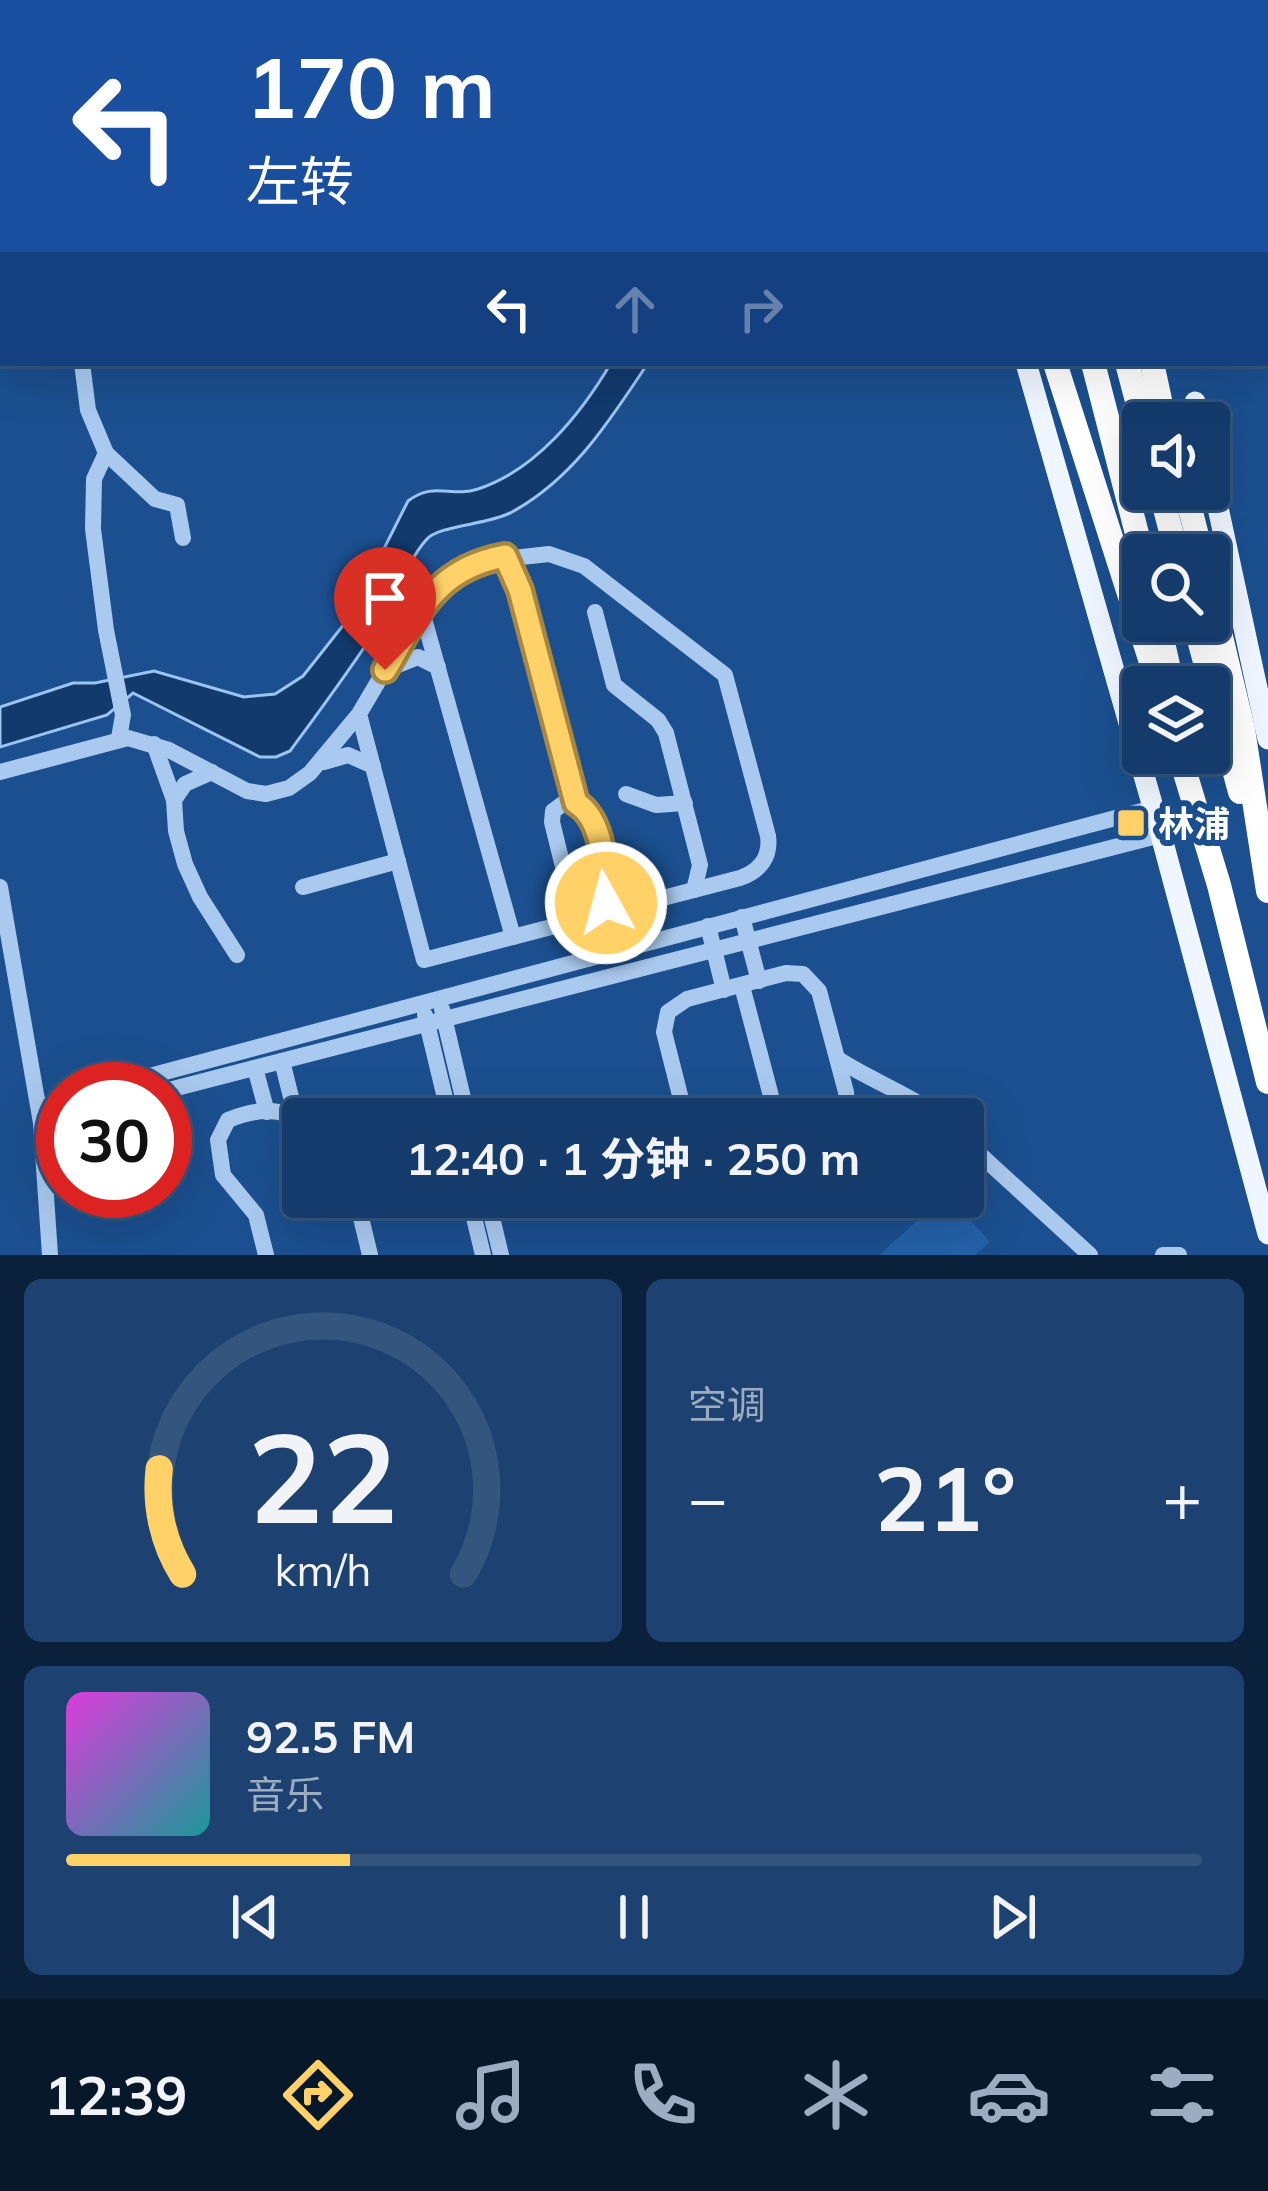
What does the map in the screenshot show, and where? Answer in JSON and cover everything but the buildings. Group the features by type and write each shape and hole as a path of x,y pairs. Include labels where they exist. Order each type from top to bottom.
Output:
{"highway":[{"path":"1056,366 1152,666"},
{"path":"1094,366 1137,534"},
{"path":"1128,366 1137,402"},
{"path":"1153,366 1160,402"},
{"path":"1200,642 1266,883"},
{"path":"1222,642 1243,729 1266,883"},
{"path":"1185,774 1219,885"},
{"path":"1193,774 1268,1082"}],"main road":[{"path":"1027,366 1161,835 1268,1234"},
{"path":"1219,510 1268,739"}],"street":[{"path":"82,366 88,410 106,453 154,499 177,505 183,538"},
{"path":"106,453 94,479 93,529 123,715 119,738"},
{"path":"520,590 525,570 541,554"},
{"path":"505,556 520,590 576,803"},
{"path":"310,773 358,715 433,590 466,566 505,556 567,557 725,675 769,844 767,857 758,868 723,883 424,960 358,715"},
{"path":"421,608 513,938"},
{"path":"595,612 614,685 663,727 700,865 694,890"},
{"path":"385,670 418,657 438,667"},
{"path":"0,772 119,738 154,744 257,794 289,788 341,754 373,766"},
{"path":"154,744 174,800 185,864 237,955"},
{"path":"174,800 185,784 212,772"},
{"path":"626,794 656,805 685,803"},
{"path":"588,959 577,901 567,883 552,822 557,807 576,803 585,808 592,822 618,950"},
{"path":"192,1065 1153,808"},
{"path":"192,1084 1161,835"},
{"path":"303,887 398,861"},
{"path":"700,865 723,883"},
{"path":"0,887 36,1092"},
{"path":"742,917 748,940 742,986 771,1098"},
{"path":"708,926 714,950 742,986"},
{"path":"680,1098 665,1040 665,1018 680,1002 792,971 812,980 822,998 845,1098"},
{"path":"430,1001 461,1098"},
{"path":"435,1021 447,1098"},
{"path":"838,1059 911,1098"},
{"path":"282,1061 293,1098"},
{"path":"255,1068 267,1112"},
{"path":"861,1098 882,1086"},
{"path":"266,1255 256,1215 228,1185 217,1150 219,1132 228,1120 282,1112"},
{"path":"984,1158 1090,1255"},
{"path":"47,1218 50,1255"},
{"path":"361,1218 370,1255"},
{"path":"474,1218 483,1255"},
{"path":"492,1218 501,1255"},
{"path":"1163,1255 1179,1255"}],"shaded area":[{"path":"609,366 646,366 589,446 534,498 512,512 441,531 426,540 381,622 290,751 260,757 133,693 107,715 0,747 0,707 73,683 154,671 244,697 275,694 303,676 349,618 408,501 426,492 478,489 499,480 538,454 586,402"},
{"path":"920,1218 969,1218 990,1242 975,1255 879,1255"}],"place":[{"name":"林浦","path":"1131,823"}],"route":[{"path":"385,670 433,590 466,566 505,556 520,590 576,803 585,808 592,822 607,878 606,903"}]}
